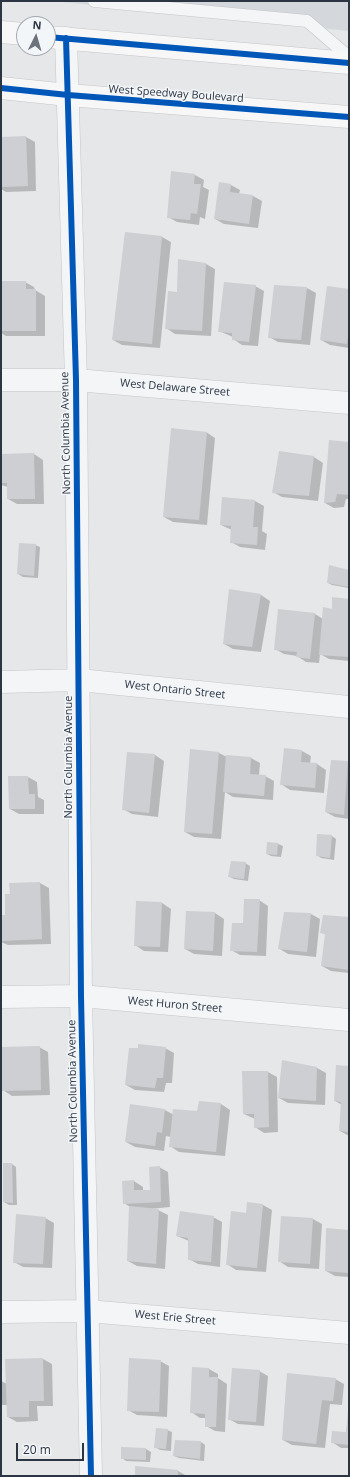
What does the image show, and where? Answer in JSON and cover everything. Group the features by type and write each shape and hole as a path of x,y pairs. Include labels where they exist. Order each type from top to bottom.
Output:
{"main road":[{"path":"1,32 16,33"},
{"path":"57,38 349,63"},
{"name":"West Speedway Boulevard","path":"1,88 68,95 349,117"}],"street":[{"name":"North Columbia Avenue","path":"57,38 68,95 76,380 81,996 91,1476"},
{"name":"West Delaware Street","path":"1,380 76,380 349,403"},
{"name":"West Ontario Street","path":"1,682 79,680 349,707"},
{"name":"West Huron Street","path":"1,997 81,996 349,1020"},
{"name":"West Erie Street","path":"1,1312 88,1311 349,1332"}],"lane":[{"path":"94,1 306,21 349,57"}],"shaded area":[{"path":"53,1 349,1 349,31"}],"building":[{"path":"26,136 28,186 1,187 1,137"},
{"path":"171,171 195,174 194,184 201,184 197,214 191,213 190,220 167,218"},
{"path":"219,182 231,184 230,192 253,195 249,224 214,219"},
{"path":"125,232 162,236 152,344 112,340"},
{"path":"178,259 206,263 202,331 165,329 168,291 177,292"},
{"path":"1,281 26,281 26,289 36,289 36,331 1,331"},
{"path":"224,282 256,285 249,342 232,340 232,333 218,332"},
{"path":"274,285 307,287 301,340 268,338"},
{"path":"327,286 349,289 349,330 347,344 320,340"},
{"path":"171,428 207,432 199,520 163,517"},
{"path":"329,440 349,442 349,495 337,494 335,502 324,503"},
{"path":"279,451 314,456 309,496 272,493"},
{"path":"34,453 35,499 7,499 7,483 1,483 1,454"},
{"path":"222,497 255,500 253,527 258,527 257,545 230,543 231,526 220,525"},
{"path":"19,543 36,544 34,576 17,574"},
{"path":"329,565 349,570 349,587 327,583"},
{"path":"229,589 261,594 252,647 223,644"},
{"path":"332,597 349,599 349,657 319,655 323,607 332,609"},
{"path":"278,609 315,613 310,659 296,657 297,652 274,650"},
{"path":"284,748 302,750 301,762 317,763 315,788 280,785"},
{"path":"190,749 219,752 212,834 184,832"},
{"path":"127,752 155,754 149,813 122,810"},
{"path":"226,755 251,757 250,774 266,775 264,796 223,792"},
{"path":"331,760 348,761 344,815 325,812"},
{"path":"8,776 28,776 29,794 35,794 35,809 9,809"},
{"path":"317,834 332,835 330,858 316,856"},
{"path":"267,842 278,843 277,855 266,854"},
{"path":"231,861 246,862 244,879 228,877"},
{"path":"40,882 42,939 1,941 1,915 5,915 5,894 10,894 9,883"},
{"path":"244,899 260,899 257,952 230,951 232,923 243,923"},
{"path":"136,901 162,902 160,947 134,946"},
{"path":"186,911 215,912 213,951 184,949"},
{"path":"284,912 311,913 307,952 278,949"},
{"path":"323,915 349,917 349,970 321,966 325,934 320,933"},
{"path":"138,1044 166,1047 163,1078 157,1078 155,1088 125,1085 129,1048 138,1048"},
{"path":"40,1046 41,1090 2,1091 1,1047"},
{"path":"282,1060 317,1067 316,1101 278,1098"},
{"path":"336,1065 349,1066 349,1132 339,1131 341,1102 334,1101"},
{"path":"242,1071 268,1071 269,1127 254,1128 254,1114 243,1114"},
{"path":"199,1101 221,1103 216,1152 169,1147 173,1109 197,1111"},
{"path":"130,1104 165,1109 162,1133 157,1132 155,1146 125,1142"},
{"path":"3,1163 12,1163 13,1203 3,1202"},
{"path":"160,1166 161,1202 123,1204 122,1181 134,1180 134,1190 150,1190 149,1167"},
{"path":"247,1202 263,1204 257,1268 226,1265 231,1211 246,1213"},
{"path":"129,1206 159,1209 156,1264 127,1261"},
{"path":"180,1211 214,1216 211,1262 188,1260 188,1238 176,1236"},
{"path":"16,1214 46,1217 43,1264 13,1263"},
{"path":"281,1216 313,1218 310,1264 278,1262"},
{"path":"326,1228 349,1230 349,1273 325,1271"},
{"path":"43,1358 44,1401 29,1401 29,1417 7,1417 5,1359"},
{"path":"129,1358 161,1360 159,1412 127,1411"},
{"path":"192,1367 209,1368 209,1377 218,1377 216,1427 205,1427 205,1414 190,1413"},
{"path":"232,1368 260,1370 256,1422 228,1420"},
{"path":"287,1373 336,1378 333,1401 322,1400 316,1444 282,1440"},
{"path":"348,1411 349,1445 331,1443 332,1431 346,1432"},
{"path":"156,1428 168,1429 166,1449 154,1448"},
{"path":"175,1440 201,1441 200,1459 173,1456"},
{"path":"121,1447 146,1448 146,1460 121,1459"},
{"path":"135,1466 178,1470 178,1476 135,1476"}],"cycle path":[{"path":"56,38 349,63"},
{"path":"66,38 76,380 81,996 91,1476"},
{"path":"1,88 68,95 349,117"}]}
